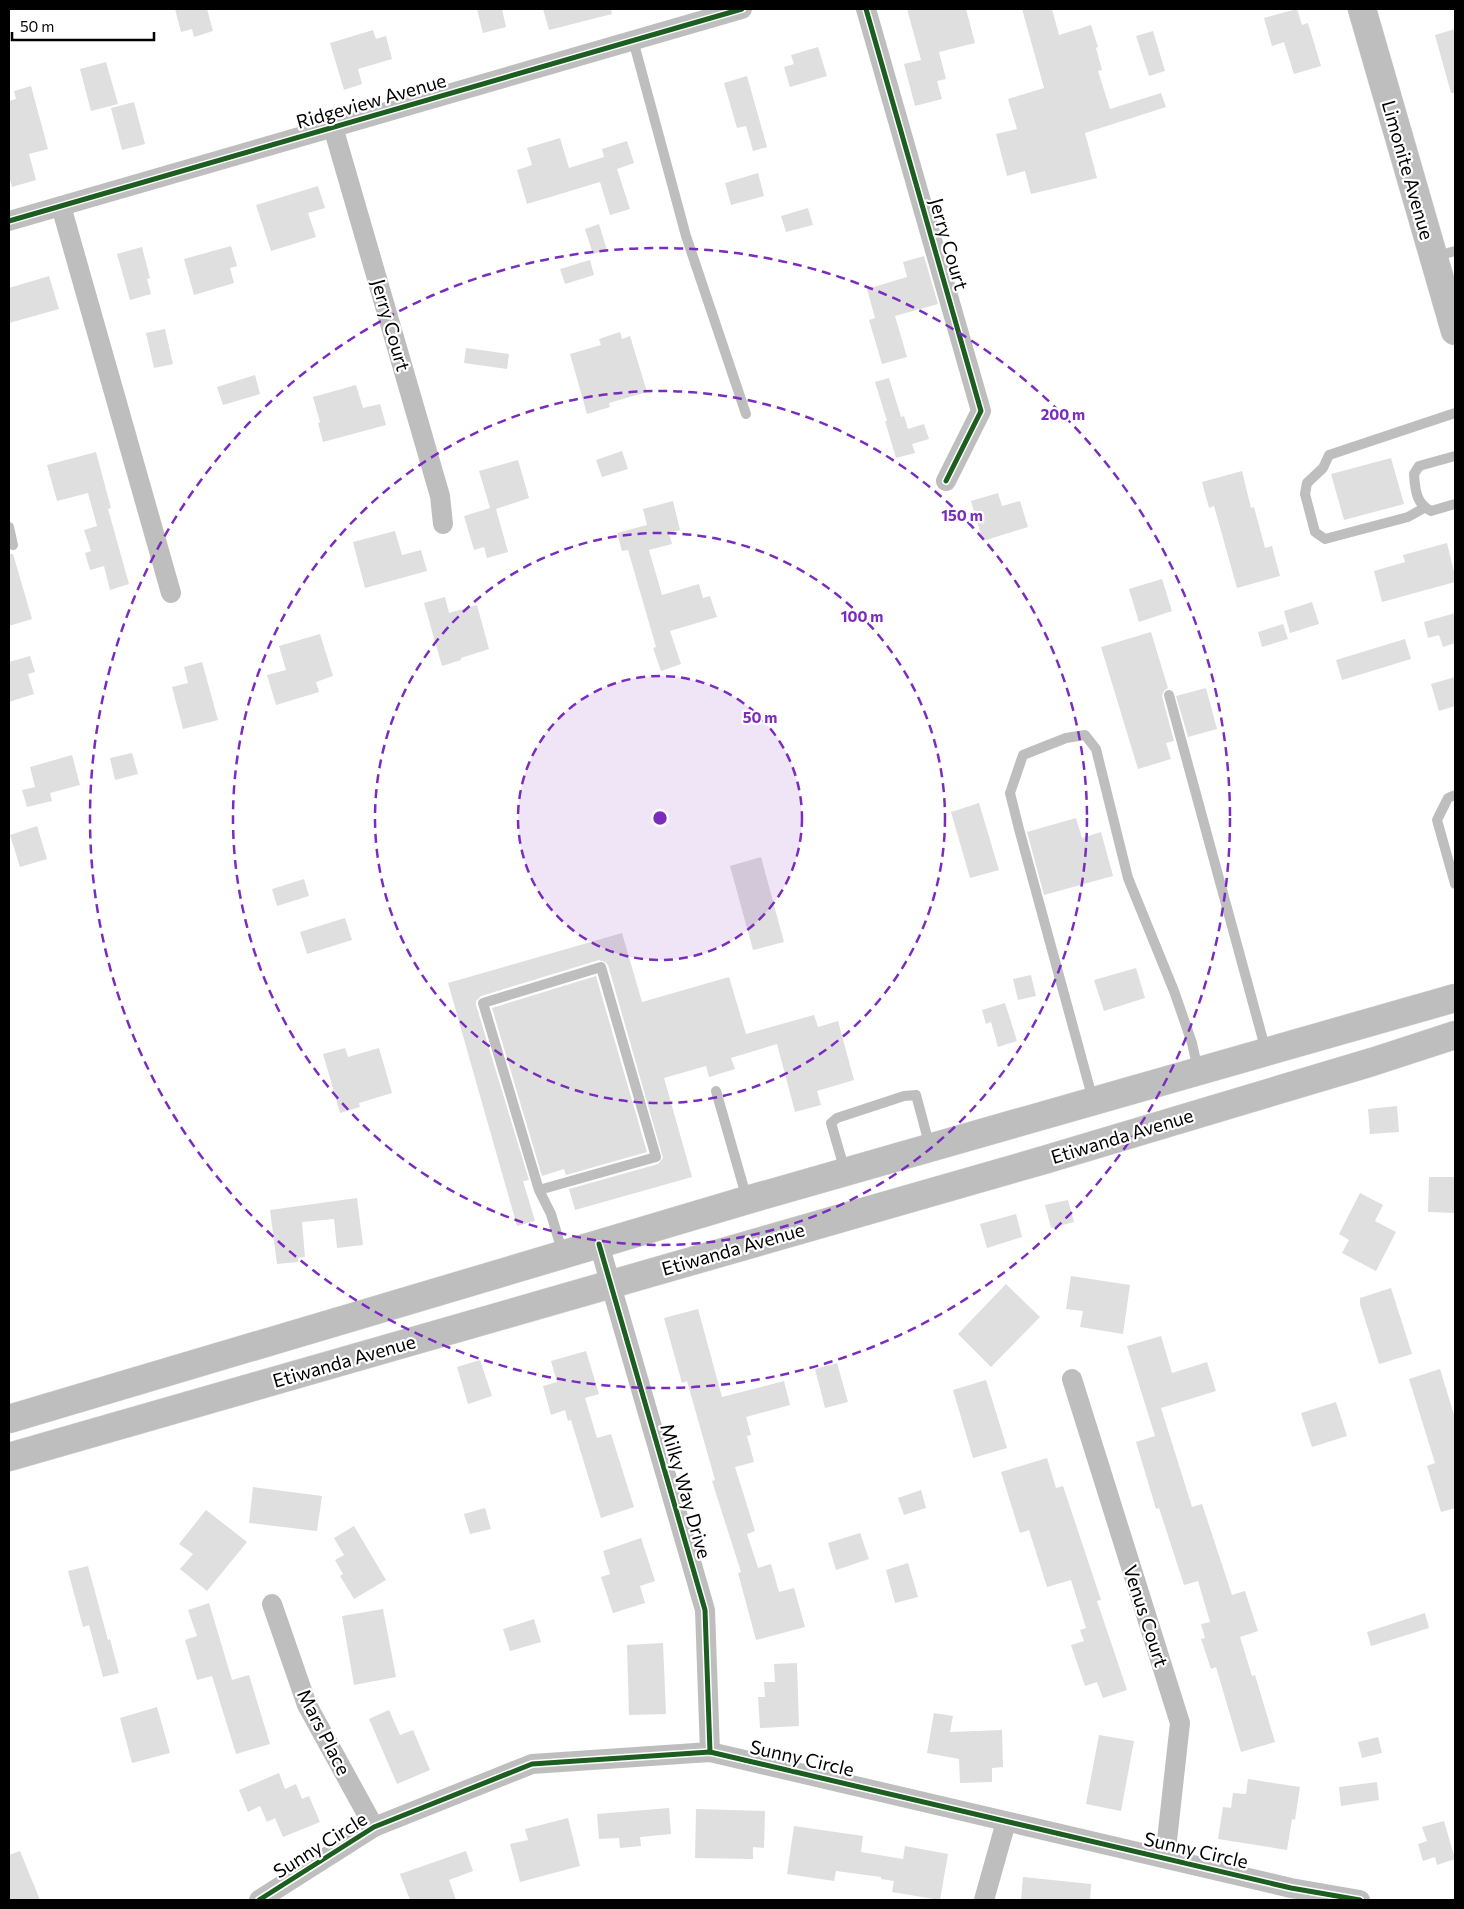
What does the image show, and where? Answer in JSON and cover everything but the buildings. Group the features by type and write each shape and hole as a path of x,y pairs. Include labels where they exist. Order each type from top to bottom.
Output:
{"main road":[{"name":"Limonite Avenue","path":"1362,9 1444,254 1455,331"},
{"name":"Etiwanda Avenue","path":"9,1419 747,1200 1455,998"},
{"name":"Etiwanda Avenue","path":"9,1457 1044,1160 1455,1035"}],"street":[{"name":"Ridgeview Avenue","path":"9,221 742,9"},
{"name":"Jerry Court","path":"866,9 981,411 946,481"},
{"name":"Jerry Court","path":"333,127 440,496 443,524"},
{"path":"61,206 171,593"},
{"name":"Milky Way Drive","path":"599,1244 705,1610 710,1752"},
{"name":"Venus Court","path":"1072,1379 1180,1723 1164,1858"},
{"name":"Mars Place","path":"272,1604 307,1705 374,1827"},
{"name":"Sunny Circle","path":"259,1900 374,1827 532,1764 710,1752 1291,1888 1360,1900"},
{"path":"984,1900 1006,1822"}],"lane":[{"path":"633,40 686,236 746,414"},
{"path":"1424,508 1408,517 1325,539 1315,532 1305,494 1307,483 1323,468 1329,455 1455,413"},
{"path":"1455,456 1419,466 1414,474 1417,496 1424,508 1431,511 1455,504"},
{"path":"9,527 13,545"},
{"path":"1169,695 1266,1052"},
{"path":"1094,1101 1010,793 1022,755 1066,738 1085,735 1096,749 1128,878 1174,991 1192,1043 1198,1071"},
{"path":"1455,795 1448,798 1437,820 1455,884"},
{"path":"539,1190 656,1157 601,967 483,1003 539,1190 551,1214 563,1255"},
{"path":"716,1091 747,1200"},
{"path":"846,1172 830,1123 837,1118 904,1096 916,1095 931,1148"}],"cycle path":[{"path":"9,221 742,9"},
{"path":"866,9 981,411 946,481"},
{"path":"599,1244 705,1610 710,1752"},
{"path":"259,1900 374,1827 532,1764 710,1752 1291,1888 1360,1900"}]}
